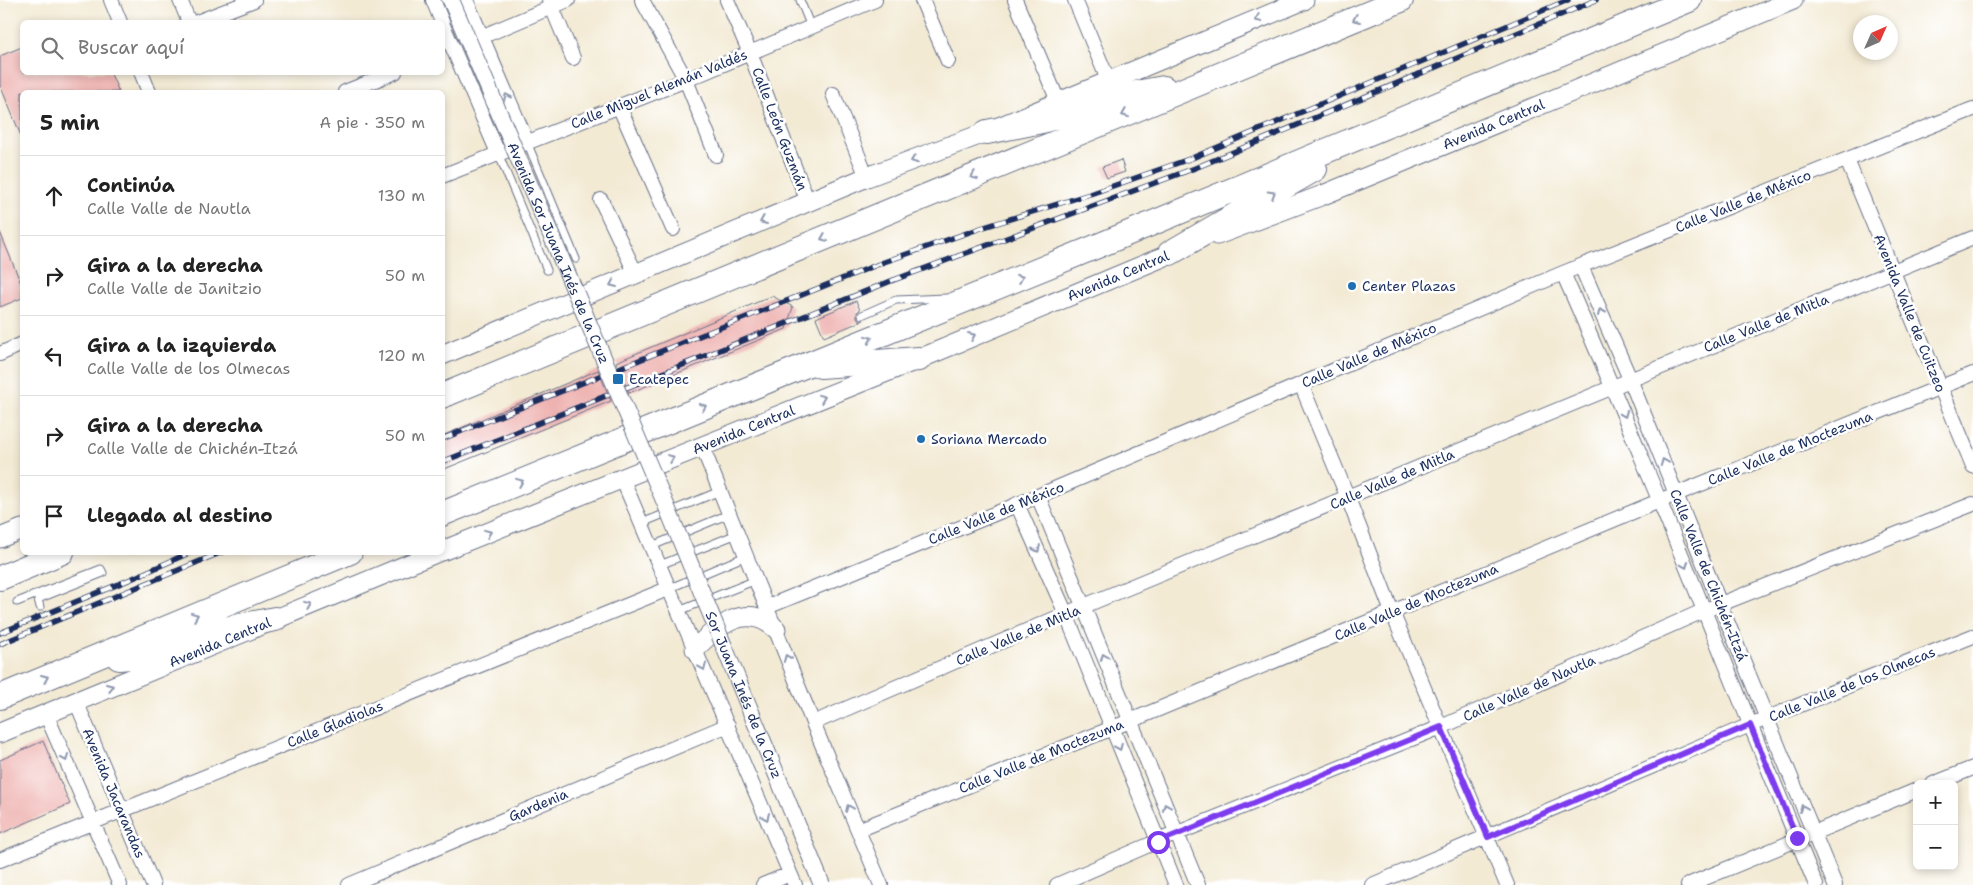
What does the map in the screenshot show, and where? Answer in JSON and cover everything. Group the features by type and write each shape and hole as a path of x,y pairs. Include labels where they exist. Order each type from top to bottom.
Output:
{"highway":[{"path":"445,395 1401,0"},
{"path":"445,513 972,297 1688,0"},
{"path":"987,132 1042,121 1130,94 1203,82"},
{"path":"1170,253 1397,121"},
{"path":"801,367 919,359"},
{"path":"0,697 343,555"},
{"path":"0,578 40,558"},
{"path":"85,662 142,656 210,632 275,618"}],"main road":[{"path":"445,355 867,177 987,132 1304,0"},
{"name":"Avenida Central","path":"445,550 919,359 1170,253 1332,191 1792,0"},
{"path":"0,538 20,530"},
{"name":"Avenida Central","path":"0,733 431,555"},
{"path":"695,649 713,630 732,620 751,616 766,619 776,629"}],"street":[{"path":"111,0 119,20"},
{"path":"180,0 189,20"},
{"path":"202,20 254,0"},
{"name":"Avenida Sor Juana Inés de la Cruz","path":"433,0 441,20"},
{"name":"Avenida Sor Juana Inés de la Cruz","path":"451,0 666,505"},
{"name":"Avenida Sor Juana Inés de la Cruz","path":"466,0 527,142"},
{"path":"481,37 551,3 568,0"},
{"path":"642,0 686,80 716,155"},
{"name":"Calle León Guzmán","path":"727,0 750,52 808,202"},
{"name":"Calle Miguel Alemán Valdés","path":"445,175 686,80 875,0"},
{"path":"922,0 948,62"},
{"path":"1015,0 1058,101"},
{"path":"1075,0 1108,80"},
{"path":"551,3 574,58"},
{"name":"Avenida Sor Juana Inés de la Cruz","path":"445,37 448,51 498,153"},
{"path":"142,75 148,90"},
{"path":"350,90 388,75"},
{"path":"833,94 867,177"},
{"path":"619,106 673,229"},
{"name":"Calle Valle de México","path":"767,607 1038,496 1563,273 1973,109"},
{"name":"Avenida Valle de Cuitzeo","path":"1847,160 1973,466"},
{"path":"601,200 636,274"},
{"name":"Calle Valle de Mitla","path":"813,723 1084,606 1973,238"},
{"name":"Calle Valle de Chichén-Itzá","path":"1581,266 1630,379 1835,885"},
{"name":"Calle Valle de Chichén-Itzá","path":"1563,273 1613,386 1816,885"},
{"path":"0,354 20,345"},
{"name":"Calle Valle de Moctezuma","path":"858,830 1130,721 1676,494 1973,374"},
{"path":"1301,384 1392,612 1488,837 1506,885"},
{"path":"702,446 813,723 881,885"},
{"path":"622,478 793,880 764,885"},
{"path":"1038,496 1198,885"},
{"path":"1017,504 1066,614 1176,885"},
{"name":"Calle Valle de Nautla","path":"1058,885 1177,834 1441,727 1703,611 1973,504"},
{"name":"Sor Juana Inés de la Cruz","path":"666,505 822,885"},
{"name":"Calle Gladiolas","path":"0,860 670,588"},
{"name":"Calle Valle de los Olmecas","path":"1372,885 1766,718 1973,636"},
{"name":"Avenida Jacarandas","path":"76,701 153,885"},
{"path":"46,714 120,885"},
{"name":"Gardenia","path":"349,885 728,725"},
{"path":"1943,780 1973,768"},
{"path":"1688,885 1797,838 1913,792"}],"lane":[{"path":"800,0 811,27"},
{"name":"Avenida Sor Juana Inés de la Cruz","path":"527,142 576,259"},
{"name":"Avenida Sor Juana Inés de la Cruz","path":"498,153 547,270"},
{"path":"862,314 896,300 972,297"},
{"path":"642,523 720,491"},
{"path":"652,546 729,514"},
{"path":"660,565 737,534"},
{"path":"670,588 746,556"},
{"path":"17,602 101,569 103,573 38,599 40,607"},
{"path":"679,611 756,580"}],"building":[{"path":"20,48 20,75 111,75 118,90 20,90 20,133 0,85 0,56"},
{"path":"1121,160 1125,172 1107,178 1102,167"},
{"path":"0,232 20,281 20,299 0,307"},
{"path":"772,296 793,307 786,329 629,393 616,362"},
{"path":"856,301 860,310 857,312 857,317 859,320 864,320 824,337 816,318"},
{"path":"598,370 611,401 445,469 445,435"},
{"path":"43,741 70,804 0,834 0,760"}],"railway":[{"path":"445,438 884,262 1192,158 1568,0"},
{"path":"445,461 891,281 1195,168 1596,0"},
{"path":"0,633 184,555"},
{"path":"0,644 215,555"}],"place":[{"name":"Center Plazas","path":"1352,286"},
{"name":"Ecatepec","path":"618,379"},
{"name":"Soriana Mercado","path":"921,439"}],"route":[{"path":"1158,842 1441,727 1488,837 1750,725 1797,838"}]}
